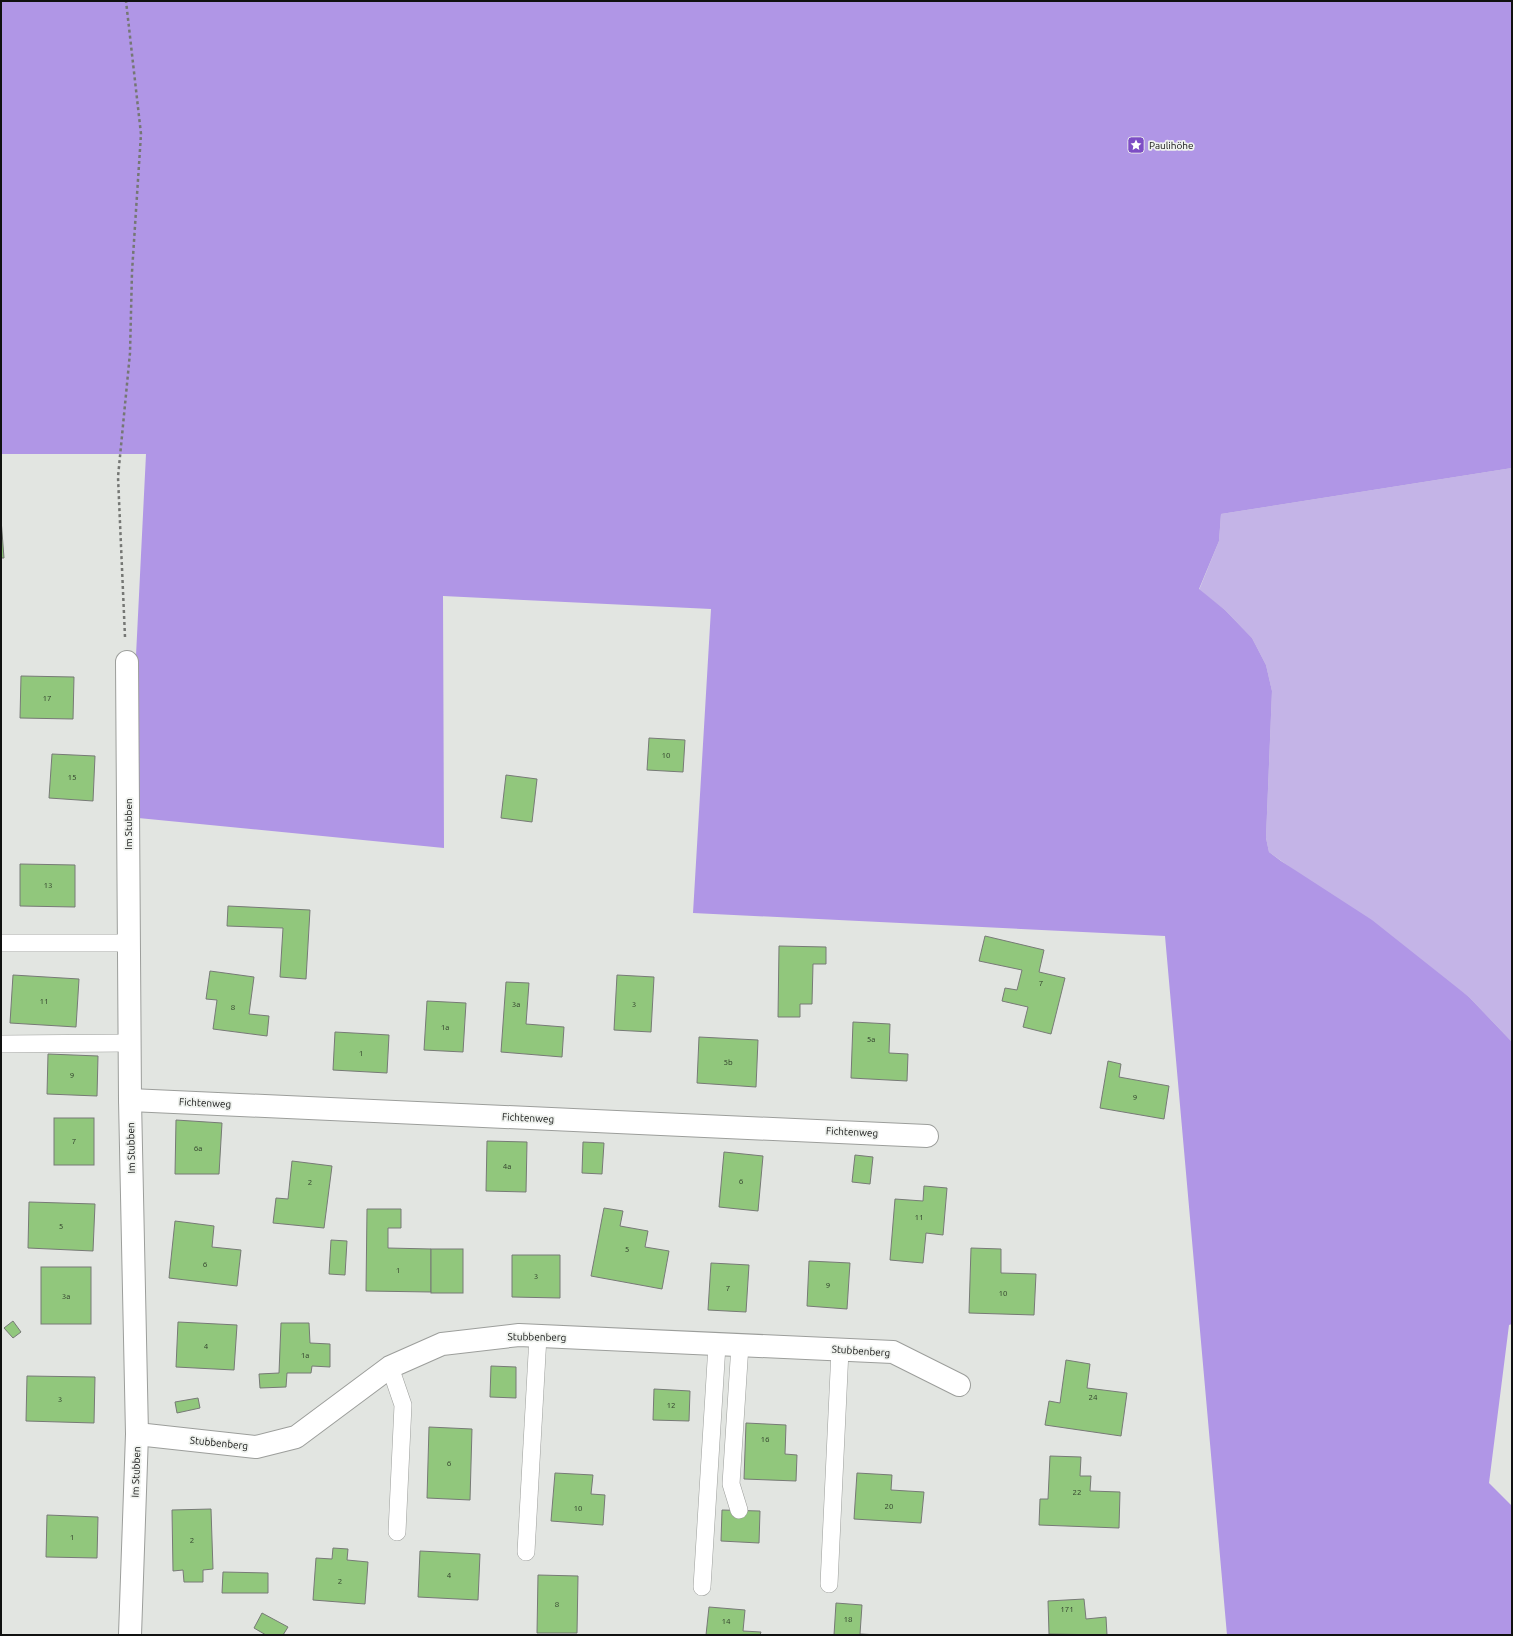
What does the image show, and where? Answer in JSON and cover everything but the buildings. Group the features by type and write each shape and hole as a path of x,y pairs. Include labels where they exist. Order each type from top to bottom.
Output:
{"street":[{"name":"Im Stubben","path":"127,662 130,1100 137,1434 130,1635"},
{"name":"Fichtenweg","path":"130,1100 927,1136"},
{"name":"Stubbenberg","path":"137,1434 256,1447 296,1437 390,1367 442,1344 519,1335 893,1352 959,1385"}],"lane":[{"path":"1,943 129,943"},
{"path":"1,1044 130,1043"},
{"path":"526,1552 538,1336"},
{"path":"702,1587 717,1344"},
{"path":"739,1510 731,1484 740,1345"},
{"path":"829,1584 840,1350"},
{"path":"390,1367 403,1405 397,1532"}],"path":[{"path":"126,1 141,134 132,272 130,353 118,477 127,662"}],"shaded area":[{"path":"1,1 1512,1 1512,468 1221,514 1219,541 1199,589 1225,610 1252,638 1266,665 1272,691 1266,838 1269,852 1372,920 1469,997 1512,1042 1512,1324 1509,1325 1489,1483 1512,1506 1512,1635 1227,1635 1165,936 693,913 711,609 443,596 444,848 128,817 146,454 1,454"},
{"path":"1512,468 1512,1042 1469,997 1269,852 1266,838 1272,691 1266,665 1252,638 1225,610 1199,590 1219,541 1221,514"}],"place":[{"name":"Paulihöhe","path":"1136,145"}]}
